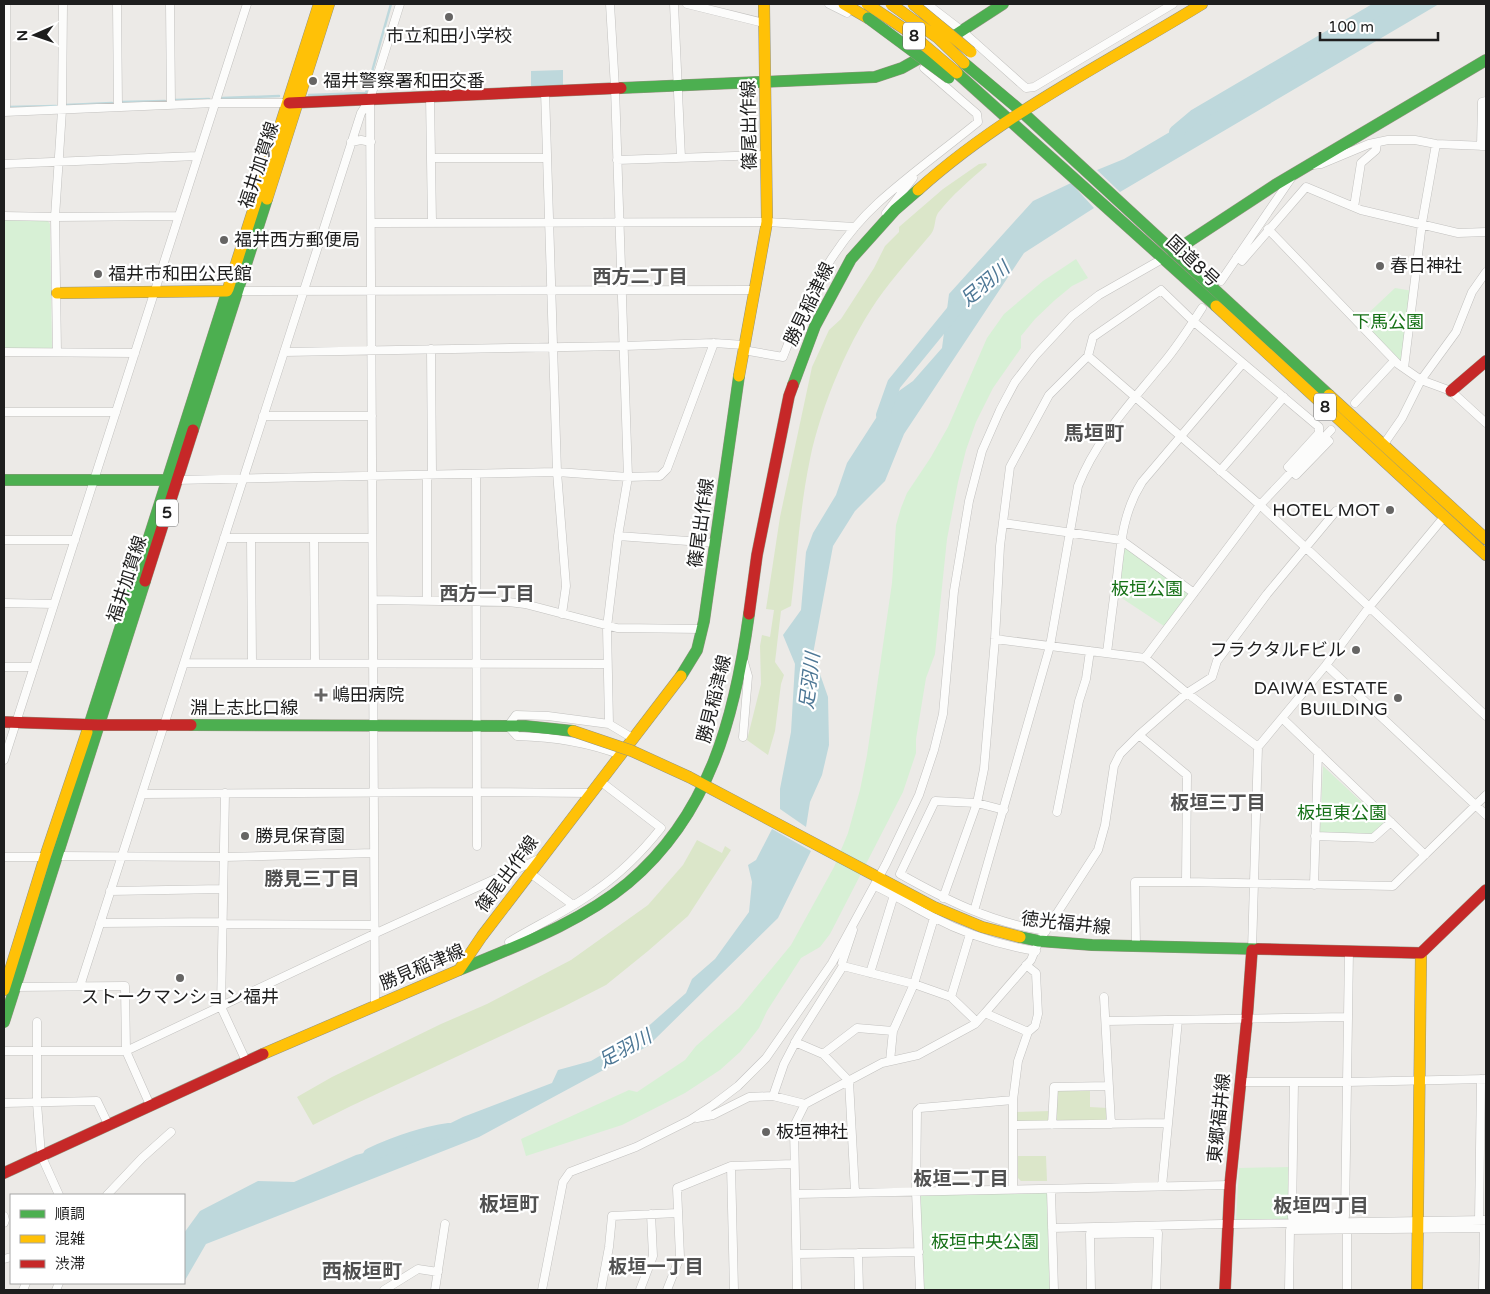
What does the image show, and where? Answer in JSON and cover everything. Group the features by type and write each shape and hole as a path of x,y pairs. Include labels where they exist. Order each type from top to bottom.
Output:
{"main road":[{"name":"福井加賀線","path":"4,1022 7,987 292,103 319,4"},
{"name":"福井加賀線","path":"292,103 329,4"},
{"name":"篠尾出作線","path":"460,970 482,936 634,739 692,660 697,650 716,542 743,347 767,222 764,4"},
{"path":"844,4 958,72"},
{"name":"国道8号","path":"868,4 909,32 958,72 983,97 1169,255 1384,444 1486,539"},
{"name":"国道8号","path":"891,4 931,33 958,72 990,84 1024,114 1169,255 1486,555"},
{"name":"8","path":"913,4 971,52 990,84"},
{"path":"292,103 880,76 900,71 1003,4"},
{"name":"勝見稲津線","path":"4,1173 246,1061 553,930 590,909 627,884 654,858 677,831 708,787 728,725 743,660 757,555 789,396 815,326 833,290 852,259 895,210 933,176 1024,114 1202,4"},
{"path":"1169,255 1308,165 1486,60"},
{"path":"57,292 154,293 232,291"},
{"path":"1451,391 1486,361"},
{"path":"4,480 172,480"},
{"name":"淵上志比口線","path":"4,722 93,725 476,725 573,731"},
{"name":"徳光福井線","path":"573,731 620,745 650,757 934,908 982,927 1040,941 1092,945 1421,953"},
{"path":"1417,1290 1421,953 1486,890"},
{"name":"東郷福井線","path":"1225,1290 1230,1185 1252,950"}],"street":[{"path":"6,4 5,112 214,103 292,103"},
{"path":"57,352 55,217 62,110 63,4"},
{"path":"117,4 118,107"},
{"path":"170,4 171,105"},
{"path":"4,760 247,4"},
{"path":"374,1006 370,99 400,4"},
{"path":"609,724 607,626 618,536 628,477 615,88 610,4"},
{"path":"674,4 681,158"},
{"path":"687,4 764,23"},
{"path":"284,352 714,343 743,347 783,357 795,326 823,272 855,227 878,204 978,122 976,114 916,61 883,36 830,4"},
{"path":"927,4 961,30 1026,88 1034,87 1173,4"},
{"path":"545,91 558,472 566,586 562,614"},
{"path":"430,96 432,223"},
{"path":"80,986 360,113 370,99"},
{"path":"1308,165 1321,164 1369,144 1388,140 1415,140 1436,144 1484,146 1482,102 1486,101"},
{"path":"351,142 361,140 370,142"},
{"path":"1354,207 1361,163 1376,150 1377,143"},
{"path":"1404,368 1422,223 1436,144"},
{"path":"617,160 766,154"},
{"path":"4,164 197,156"},
{"path":"431,158 547,158"},
{"path":"877,230 884,215 909,184 916,172"},
{"path":"1221,281 1295,173"},
{"path":"1237,257 1242,261 1268,229 1306,188 1361,210 1458,233 1486,232"},
{"path":"4,216 178,216"},
{"path":"371,223 767,222 855,227"},
{"path":"1268,229 1394,361 1421,380 1451,391 1486,423"},
{"path":"542,1290 563,1182 570,1172 636,1147 690,1120 738,1086 766,1058 832,963 880,880 919,795 934,750 943,714 954,591 969,501 982,451 1000,410 1015,382 1035,356 1072,316 1099,295 1169,255"},
{"path":"1384,444 1402,418 1421,380 1456,332 1472,292 1486,272"},
{"path":"232,291 753,290"},
{"path":"943,898 977,802 984,769 995,639 1000,546 1010,467 1049,395 1088,356 1093,337 1161,290 1193,321 1319,427 1319,433 1288,467 1291,472 1296,475 1329,441"},
{"path":"974,912 1050,646 1075,497 1088,462 1105,434 1162,365 1202,308"},
{"path":"172,480 558,472 628,477 660,476 667,469 714,343"},
{"path":"427,601 431,349"},
{"path":"4,352 135,352"},
{"path":"1088,356 1260,505 1486,716"},
{"path":"1355,403 1394,361"},
{"path":"1107,653 1121,540 1126,514 1133,497 1142,482 1243,362"},
{"path":"1220,471 1284,397"},
{"path":"4,412 116,412"},
{"path":"263,416 372,416"},
{"path":"1145,658 1260,505 1331,430"},
{"path":"476,474 477,846"},
{"path":"797,1290 794,1126 804,1104 882,1064 918,1055 977,1022 1026,965 1098,850 1105,825 1114,766 1120,754 1139,734 1186,693 1212,677 1217,661 1267,594 1336,511"},
{"path":"1252,950 1258,746 1326,665 1370,606 1444,517"},
{"path":"1003,523 1121,540 1194,593"},
{"path":"618,536 716,542"},
{"path":"224,538 372,538"},
{"path":"251,538 252,663"},
{"path":"314,538 315,663"},
{"path":"4,540 75,540"},
{"path":"373,600 508,602 525,604 617,628 702,629"},
{"path":"4,604 54,604"},
{"path":"995,639 1145,658 1186,693 1258,746"},
{"path":"1057,812 1079,701 1086,679 1090,651"},
{"path":"743,660 748,676 743,737"},
{"path":"185,663 607,664"},
{"path":"1326,665 1486,815"},
{"path":"4,667 34,667"},
{"path":"621,756 602,748 572,741 545,737 517,736 508,726 516,715 527,714 609,724 634,739"},
{"path":"1282,718 1425,855"},
{"path":"1139,734 1187,775 1186,882"},
{"path":"1314,885 1318,752"},
{"path":"510,949 509,942 573,905 609,881 642,852 661,828 600,781"},
{"path":"225,793 221,1007 246,1061"},
{"path":"142,794 591,793"},
{"path":"1136,946 1135,882 1393,886 1486,795"},
{"path":"1004,810 977,802 935,801 900,874 943,898 1005,923 1040,941"},
{"path":"1315,836 1372,838 1391,822"},
{"path":"4,857 224,857 374,853"},
{"path":"4,1051 126,1051 374,934 541,859"},
{"path":"530,873 573,905"},
{"path":"880,880 894,895 934,918 970,934 1008,946 1040,941"},
{"path":"110,891 223,890"},
{"path":"870,973 894,895"},
{"path":"890,1061 893,1031 914,984 934,918"},
{"path":"100,923 374,925"},
{"path":"773,1096 784,1064 843,966 842,963 853,934 854,924"},
{"path":"951,997 970,934"},
{"path":"1294,1082 1292,1217 1345,1216 1349,951"},
{"path":"1013,1190 1013,1100 1018,1062 1028,1032 1035,1026 1038,1014 1036,974 1026,965"},
{"path":"843,966 914,984 951,997 977,1022"},
{"path":"7,987 125,986 126,1051 150,1105"},
{"path":"1104,997 1112,1124"},
{"path":"985,1013 1028,1032"},
{"path":"1106,1022 1348,1017"},
{"path":"1162,1186 1178,1020"},
{"path":"37,1022 37,1103 41,1155 60,1194"},
{"path":"823,1054 857,1028 893,1031"},
{"path":"796,1042 823,1054 849,1081 854,1192"},
{"path":"1240,1082 1484,1079 1483,1290"},
{"path":"1052,1125 1054,1086 1109,1086"},
{"path":"690,1120 713,1114 749,1097 773,1096 804,1104"},
{"path":"920,1290 916,1191 917,1111 920,1108 1013,1100"},
{"path":"4,1104 97,1101 108,1124"},
{"path":"1013,1125 1167,1123"},
{"path":"108,1194 142,1158 171,1132"},
{"path":"667,1290 680,1257 677,1188 731,1166 794,1164"},
{"path":"731,1166 734,1290"},
{"path":"796,1194 1230,1185"},
{"path":"1051,1192 1054,1290"},
{"path":"601,1290 609,1247 612,1216 678,1213"},
{"path":"640,1290 653,1256 651,1214"},
{"path":"4,1216 4,1223"},
{"path":"435,1290 445,1224"},
{"path":"1052,1228 1222,1224"},
{"path":"1233,1224 1484,1224"},
{"path":"1289,1290 1290,1230 1417,1225"},
{"path":"1347,1290 1348,1229"},
{"path":"1092,1290 1090,1234 1158,1233 1156,1290"},
{"path":"797,1254 919,1252"},
{"path":"858,1254 859,1290"},
{"path":"384,1290 418,1269 438,1272"}],"green space":[{"path":"986,163 987,165 943,206 938,213 931,234 871,310 848,350 829,394 810,459 801,514 791,606 781,611 775,662 784,675 781,684 775,731 768,755 747,740 761,684 760,646 762,635 770,637 774,610 766,609 780,517 812,367 829,330 841,319 874,268 885,246 899,232 899,227 943,189 979,164"},
{"path":"4,219 47,220 50,224 52,348 4,348"},
{"path":"1076,259 1088,278 1072,286 1055,300 1021,336 1021,348 993,388 976,422 966,450 958,482 947,539 935,654 926,678 916,739 916,753 903,792 830,934 820,947 801,958 767,1011 759,1028 740,1052 720,1070 685,1093 622,1125 526,1156 521,1139 629,1090 637,1092 685,1060 696,1046 739,1008 791,945 834,867 848,833 860,790 867,755 892,583 896,525 907,493 948,427 987,338 1004,314 1043,281"},
{"name":"下馬公園","path":"1395,288 1413,291 1402,363 1360,321"},
{"name":"板垣公園","path":"1124,545 1190,594 1164,626 1117,595"},
{"name":"板垣東公園","path":"1323,766 1384,823 1372,835 1320,833"},
{"path":"697,840 722,853 725,846 731,850 688,916 606,985 313,1125 297,1097 332,1077 441,1024 487,1004 571,960 648,905 683,865"},
{"path":"1057,1088 1090,1089 1090,1107 1108,1108 1108,1121 1055,1121"},
{"path":"1051,1111 1050,1121 1016,1122 1016,1112"},
{"path":"1018,1156 1046,1156 1047,1181 1021,1181 1018,1178"},
{"path":"1289,1167 1288,1220 1236,1221 1239,1168"},
{"name":"板垣中央公園","path":"1049,1193 1051,1290 921,1290 920,1194"}],"water":[{"path":"1387,4 1439,4 1120,192 1097,170 1124,159"},
{"path":"563,70 563,85 531,87 531,71"},
{"path":"1071,183 1094,208 1024,253 904,434 885,481 855,511 833,546 813,654 828,697 829,745 822,775 810,802 806,827 780,809 780,789 791,732 795,664 783,635 801,610 806,552 813,533 836,495 847,463 889,398 913,381 942,348 949,294 1033,201"},
{"path":"772,829 811,851 778,918 648,1046 479,1137 206,1244 185,1280 185,1232 200,1211 258,1181 294,1182 356,1155 418,1139 463,1117 552,1083 558,1070 591,1061 644,1030 686,993 692,979 715,959 749,912 752,882 748,865 756,860"}],"waterway":[{"path":"309,95 366,93 391,4"},
{"name":"足羽川","path":"1176,132 1195,116 1386,4"},
{"path":"222,98 279,96"},
{"path":"175,100 209,99"},
{"path":"122,102 165,101"},
{"path":"66,105 112,103"},
{"path":"9,107 56,106"},
{"name":"足羽川","path":"883,415 894,384 956,308"},
{"name":"足羽川","path":"370,1155 409,1140 449,1130"}],"traffic: fast":[{"path":"946,41 1003,4"},
{"path":"868,18 949,78"},
{"path":"621,88 875,77 902,68 927,54"},
{"path":"1173,252 1275,185 1486,60"},
{"path":"964,63 1021,111 1329,395"},
{"path":"957,73 1216,306"},
{"path":"793,385 815,326 851,259 895,210 918,190"},
{"path":"193,430 267,199"},
{"path":"87,732 228,289"},
{"path":"681,676 697,650 704,621 739,376"},
{"path":"4,480 166,480"},
{"path":"4,1022 145,581"},
{"path":"459,970 547,932 589,910 628,883 656,856 680,826 699,794 714,761 736,689 749,614"},
{"path":"191,725 525,726 573,731"},
{"path":"1020,937 1039,941 1092,945 1258,949"}],"traffic: slow":[{"path":"228,289 319,4"},
{"path":"267,199 329,4"},
{"path":"739,376 767,222 764,4"},
{"path":"844,4 868,18"},
{"path":"867,4 909,32 957,73"},
{"path":"891,4 938,38 964,63"},
{"path":"913,4 971,52"},
{"path":"918,190 984,137 1019,113 1202,4"},
{"path":"57,293 227,291"},
{"path":"1216,306 1486,555"},
{"path":"1329,395 1486,539"},
{"path":"459,970 482,936 681,676"},
{"path":"573,731 632,751 689,777"},
{"path":"4,990 45,857 87,732"},
{"path":"689,777 934,907 982,927 1020,937"},
{"path":"1417,1290 1421,953"},
{"path":"263,1054 459,970"}],"traffic: jam":[{"path":"289,103 621,88"},
{"path":"1451,391 1486,361"},
{"path":"749,614 757,555 789,396 793,385"},
{"path":"145,581 193,430"},
{"path":"4,722 191,725"},
{"path":"1258,949 1421,953 1486,890"},
{"path":"1225,1290 1230,1185 1252,950"},
{"path":"4,1173 263,1054"}],"place":[{"name":"市立和田小学校","path":"449,17"},
{"name":"福井警察署和田交番","path":"313,81"},
{"name":"福井西方郵便局","path":"224,240"},
{"name":"春日神社","path":"1380,266"},
{"name":"福井市和田公民館","path":"98,274"},
{"name":"HOTEL MOT","path":"1390,510"},
{"name":"フラクタルFビル","path":"1356,650"},
{"name":"嶋田病院","path":"321,695"},
{"name":"DAIWA ESTATE BUILDING","path":"1398,698"},
{"name":"勝見保育園","path":"245,836"},
{"name":"ストークマンション福井","path":"180,978"},
{"name":"板垣神社","path":"766,1132"}],"district":[{"name":"西方二丁目","path":"640,277"},
{"name":"馬垣町","path":"1094,434"},
{"name":"西方一丁目","path":"487,594"},
{"name":"板垣三丁目","path":"1218,803"},
{"name":"勝見三丁目","path":"312,879"},
{"name":"板垣二丁目","path":"961,1179"},
{"name":"板垣町","path":"509,1205"},
{"name":"板垣四丁目","path":"1321,1206"},
{"name":"板垣一丁目","path":"656,1267"},
{"name":"西板垣町","path":"362,1272"}]}
